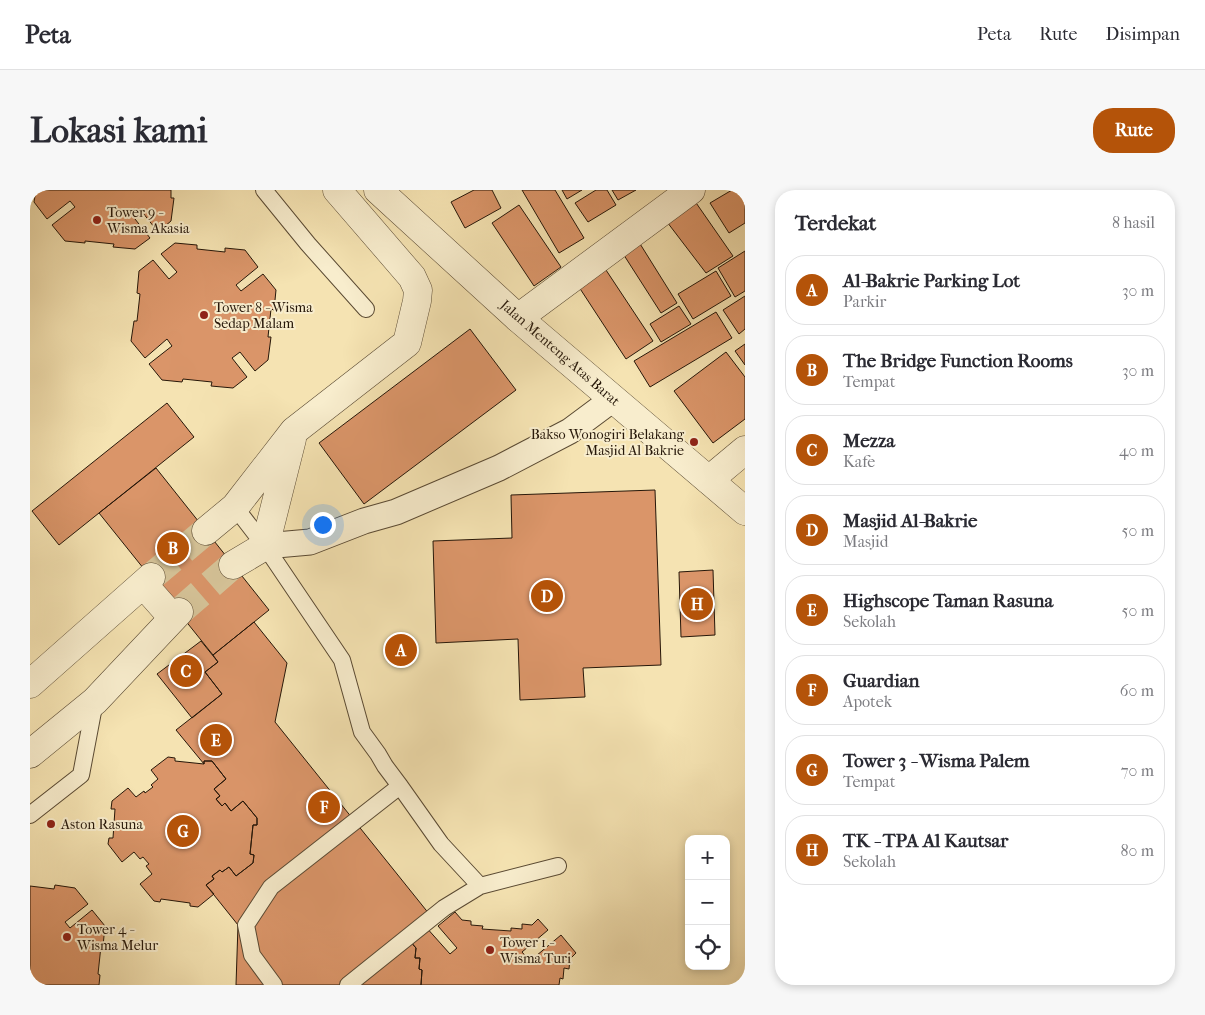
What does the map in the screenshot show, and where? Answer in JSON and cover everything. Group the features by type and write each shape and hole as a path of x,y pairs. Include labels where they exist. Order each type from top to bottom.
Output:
{"street":[{"path":"206,531 235,506 294,431 407,343 418,290 412,277 337,190"},
{"name":"Jalan Menteng Atas Barat","path":"378,190 518,318 745,511"},
{"path":"518,318 691,190"},
{"path":"233,565 265,546 310,542 364,521 396,512 499,468 570,431 613,400"},
{"path":"265,546 294,431"},
{"path":"709,480 745,450"},
{"path":"30,684 147,581 176,615 95,701 30,754"}],"lane":[{"path":"268,191 308,244 366,309"},
{"path":"235,506 265,546 342,660 362,732 441,844 480,886"},
{"path":"30,815 81,775 95,701"},
{"path":"274,985 252,955 246,925 271,887 400,786"},
{"path":"348,985 444,908 480,886 558,866"}],"building":[{"name":"Tower 9 - Wisma Akasia","path":"36,190 171,190 171,198 174,198 171,221 158,232 143,213 135,219 150,238 135,249 113,247 114,244 65,241 52,225 75,207 70,201 47,219 34,202"},
{"path":"474,190 492,190 501,208 465,228 451,202"},
{"path":"522,190 555,190 584,238 559,253"},
{"path":"562,190 582,190 567,199"},
{"path":"596,190 607,190 616,205 588,222 575,203"},
{"path":"612,190 636,190 618,200"},
{"path":"732,190 745,190 745,223 729,233 710,203"},
{"path":"692,197 733,256 706,273 664,218"},
{"path":"519,205 561,267 534,286 492,223"},
{"path":"637,239 677,303 661,313 620,249"},
{"name":"Tower 8 - Wisma Sedap Malam","path":"175,243 197,245 197,249 225,252 225,248 245,250 258,267 236,285 241,291 263,274 276,290 274,310 271,309 268,337 271,337 268,360 255,371 240,352 232,358 247,377 233,388 211,386 212,382 183,379 182,382 162,380 149,364 172,346 167,339 145,358 131,341 134,321 137,321 140,294 137,293 139,271 153,260 169,279 177,272 161,254"},
{"path":"745,251 745,291 735,297 718,268"},
{"path":"604,267 653,341 626,359 577,284"},
{"path":"716,271 731,296 693,319 678,294"},
{"path":"745,296 745,329 739,334 723,310"},
{"path":"679,306 691,324 661,342 650,324"},
{"path":"716,312 732,338 650,387 634,361"},
{"path":"470,329 516,390 364,504 319,443"},
{"path":"745,344 745,365 735,351"},
{"path":"726,352 745,377 745,419 713,443 674,391"},
{"path":"167,403 194,437 59,545 32,511"},
{"path":"156,468 269,610 213,655 99,513"},
{"path":"655,490 661,665 583,668 585,697 520,700 518,639 436,643 433,541 512,538 511,495"},
{"path":"713,570 715,635 681,637 679,572"},
{"path":"254,622 287,663 275,722 434,920 409,940 416,948 415,958 420,958 419,969 422,970 421,985 236,985 238,925 206,885 214,879 212,876 220,870 222,872 229,867 236,876 253,863 254,855 250,854 253,825 257,825 257,818 243,801 231,811 225,803 222,806 216,799 220,796 214,789 226,779 212,761 204,761 204,764 176,730 222,694 205,672 218,662 213,655"},
{"path":"201,641 218,662 205,672 222,694 192,718 157,674"},
{"path":"168,757 175,758 175,761 204,764 204,761 212,761 226,779 214,789 220,796 216,799 222,806 225,803 231,811 243,801 257,818 257,825 253,825 250,854 254,855 253,863 236,876 229,867 222,872 220,870 212,876 214,879 206,885 214,894 198,907 190,906 190,903 161,899 160,902 154,901 140,884 152,874 146,866 149,864 143,857 140,859 134,852 122,862 108,844 109,838 113,838 115,809 111,809 112,801 128,788 136,797 153,787 151,785 158,779 151,770"},
{"name":"Tower 4 - Wisma Melur","path":"55,885 75,888 88,904 65,922 70,928 92,910 105,926 98,974 100,975 99,985 30,985 30,886 54,889"},
{"name":"Tower 1 - Wisma Turi","path":"455,912 462,920 471,921 471,925 483,926 482,929 511,931 511,928 522,929 522,924 532,925 538,919 548,930 522,952 530,961 561,935 576,953 570,959 569,969 564,968 563,979 560,978 559,985 421,985 422,970 419,969 420,958 415,958 416,948 409,940 425,926 450,954 457,948 438,926"}],"tunnel":[{"path":"151,577 206,531"},
{"path":"179,612 233,565"}],"place":[{"name":"Tower 9 - Wisma Akasia","path":"97,220"},
{"name":"Tower 8 - Wisma Sedap Malam","path":"204,315"},
{"name":"Bakso Wonogiri Belakang Masjid Al Bakrie","path":"694,442"},
{"name":"The Bridge Function Rooms","path":"173,548"},
{"name":"Masjid Al-Bakrie","path":"547,596"},
{"name":"TK - TPA Al Kautsar","path":"697,604"},
{"name":"Al-Bakrie Parking Lot","path":"401,650"},
{"name":"Mezza","path":"186,671"},
{"name":"Highscope Taman Rasuna","path":"216,740"},
{"name":"Guardian","path":"324,807"},
{"name":"Aston Rasuna","path":"51,824"},
{"name":"Tower 3 - Wisma Palem","path":"183,831"},
{"name":"Tower 4 - Wisma Melur","path":"67,937"},
{"name":"Tower 1 - Wisma Turi","path":"490,950"}]}
